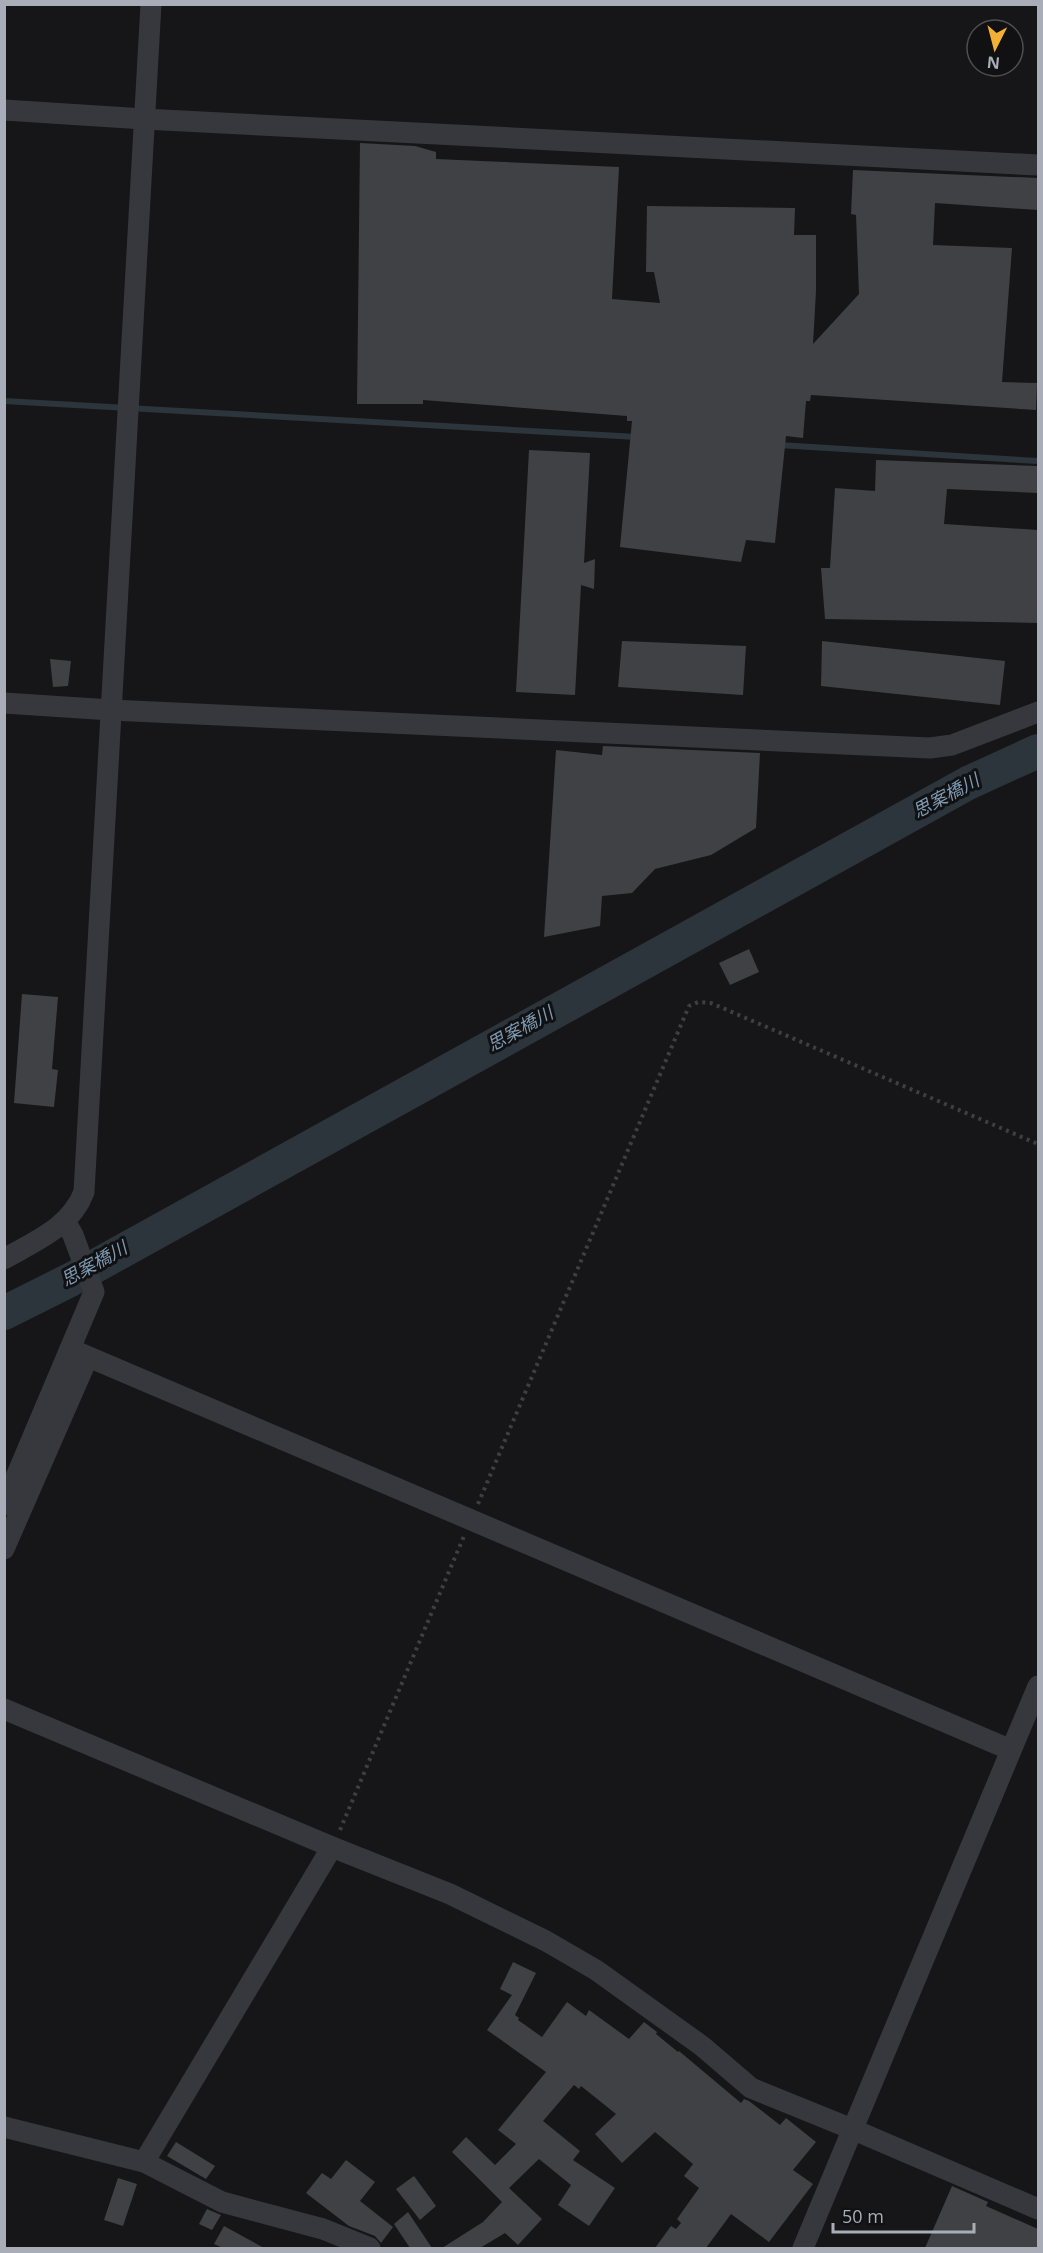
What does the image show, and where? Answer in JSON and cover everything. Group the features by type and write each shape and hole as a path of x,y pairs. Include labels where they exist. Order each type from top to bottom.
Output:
{"street":[{"path":"4,1549 79,1353 94,1292 69,1228 84,1192 86,1167 151,4"},
{"path":"4,110 1038,165"},
{"path":"4,703 930,748 952,745 1038,712"},
{"path":"4,1259 46,1236 69,1228"},
{"path":"79,1353 1011,1750"},
{"path":"4,1505 79,1353"},
{"path":"802,2248 1038,1686"},
{"path":"4,1709 450,1894 546,1941 596,1970 702,2046 751,2088 1038,2209"},
{"path":"144,2162 332,1847"},
{"path":"4,2127 144,2162 222,2202 323,2229 370,2248"}],"path":[{"path":"332,1847 689,1006 698,1002 711,1003 1038,1144"}],"building":[{"path":"360,143 415,146 436,152 436,159 619,167 612,299 660,303 654,272 646,272 647,206 795,208 794,235 816,235 813,344 859,294 856,215 851,214 853,170 1038,178 1038,210 935,203 933,245 1012,248 1002,382 1037,383 1036,410 811,395 810,401 806,401 803,438 786,436 775,543 746,540 741,562 620,547 632,421 627,421 627,416 423,400 423,404 357,404"},
{"path":"529,450 590,453 584,563 595,559 594,589 581,585 575,695 516,692"},
{"path":"876,460 1038,466 1038,493 947,489 944,524 1038,530 1038,623 825,619 821,568 830,568 835,488 875,491"},
{"path":"622,641 746,646 743,695 618,687"},
{"path":"822,641 1005,661 1000,705 821,686"},
{"path":"50,659 71,661 68,686 53,687"},
{"path":"603,746 760,753 756,828 711,855 655,869 632,893 602,896 600,926 544,937 556,750 602,755"},
{"path":"749,949 759,972 730,985 719,963"},
{"path":"22,994 58,997 52,1069 58,1070 54,1107 14,1103"},
{"path":"513,1962 536,1973 515,2015 519,2018 518,2020 542,2037 567,2002 586,2016 589,2010 629,2039 644,2022 741,2103 744,2099 749,2101 780,2125 786,2118 816,2142 793,2170 813,2184 769,2242 731,2214 706,2248 655,2248 671,2226 676,2229 681,2223 677,2219 699,2188 684,2176 693,2164 655,2132 622,2163 595,2134 616,2114 581,2086 579,2089 574,2085 543,2121 580,2151 573,2160 615,2188 589,2226 558,2205 571,2185 539,2159 509,2188 542,2219 518,2245 505,2233 480,2248 442,2248 483,2222 502,2202 452,2152 466,2137 495,2165 516,2144 498,2130 546,2072 487,2030 512,1995 500,1989"},
{"path":"176,2142 215,2166 206,2179 167,2156"},
{"path":"346,2160 375,2182 360,2201 393,2227 381,2243 375,2236 349,2226 306,2193 322,2173 331,2179"},
{"path":"414,2176 436,2206 420,2220 396,2189"},
{"path":"118,2178 137,2184 123,2226 104,2220"},
{"path":"952,2186 988,2202 986,2206 1038,2229 1038,2248 925,2248"},
{"path":"207,2209 221,2215 212,2230 199,2224"},
{"path":"408,2212 432,2248 410,2248 394,2224"},
{"path":"224,2226 264,2248 223,2248 214,2244"}],"waterway":[{"path":"4,401 637,437"},
{"path":"779,445 1038,461"},
{"name":"思案橋川","path":"4,1313 70,1280 968,783 1038,751"}]}
